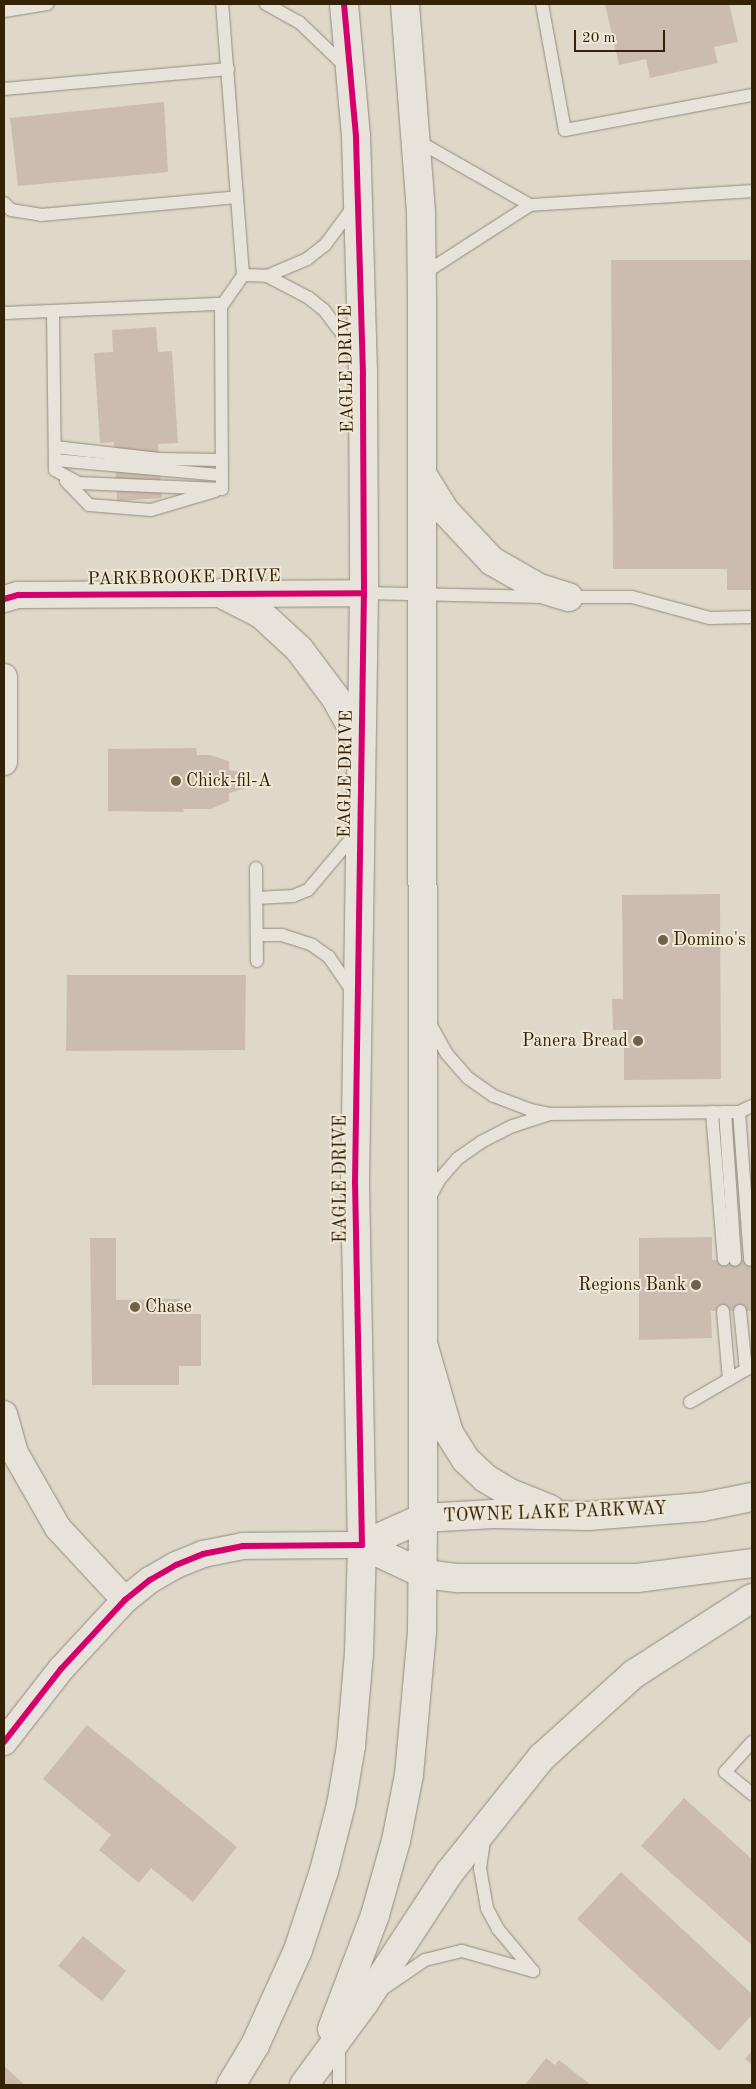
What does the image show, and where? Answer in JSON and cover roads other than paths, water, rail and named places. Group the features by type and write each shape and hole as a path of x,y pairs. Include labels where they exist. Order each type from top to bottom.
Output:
{"street":[{"name":"EAGLE DRIVE","path":"344,4 352,73 359,199 363,374 364,593 354,1183 362,1545"},
{"path":"303,2085 331,2032 354,1974 396,1842 416,1712 424,1574 421,274 416,140 406,4"},
{"path":"422,474 445,511 492,561 539,588 569,597"},
{"path":"220,593 262,614 299,649 335,697 361,745"},
{"name":"PARKBROOKE DRIVE","path":"4,599 18,595 364,593"},
{"path":"4,677 4,762"},
{"path":"424,1347 450,1433 466,1460 485,1478 510,1492 562,1515"},
{"path":"4,1414 10,1455 58,1528 125,1600"},
{"name":"TOWNE LAKE PARKWAY","path":"362,1545 423,1518 493,1514 562,1515 702,1507 752,1497"},
{"path":"231,2085 255,2045 298,1950 324,1871 341,1806 351,1746 359,1653 362,1545"},
{"path":"4,1740 61,1669 125,1600 150,1580 203,1554 243,1546 362,1545 424,1574 459,1578 637,1578 752,1562"},
{"path":"303,2085 364,2003 449,1873 487,1822 542,1757 590,1710 634,1674 752,1598"}],"lane":[{"path":"4,12 47,4"},
{"path":"222,4 243,275 220,304 222,488"},
{"path":"266,4 290,16 316,35 352,73"},
{"path":"542,4 566,130 752,95"},
{"path":"4,89 228,69"},
{"path":"416,140 530,205"},
{"path":"421,274 530,205 752,191"},
{"path":"4,203 11,210 41,215 237,198"},
{"path":"267,276 307,259 324,245 359,199"},
{"path":"243,275 267,276 293,287 324,310 343,335 363,374"},
{"path":"4,313 220,304"},
{"path":"53,311 55,459 89,505 151,510 222,488"},
{"path":"55,459 221,460"},
{"path":"55,459 221,475"},
{"path":"55,459 78,483 222,488"},
{"path":"364,593 632,597 710,618 752,618"},
{"path":"256,898 293,896 308,890 360,829"},
{"path":"256,868 257,961"},
{"path":"257,935 282,935 312,945 338,967 357,999"},
{"path":"424,1013 447,1054 476,1084 512,1104 550,1114 739,1112 752,1106"},
{"path":"712,1112 729,1260 726,1112"},
{"path":"739,1112 750,1260"},
{"path":"424,1208 438,1180 457,1159 481,1142 513,1126 550,1114"},
{"path":"744,1186 752,1198"},
{"path":"744,1186 752,1214"},
{"path":"723,1311 729,1380"},
{"path":"690,1402 749,1368 740,1311"},
{"path":"752,1742 725,1772 752,1794"},
{"path":"364,2003 407,1970 443,1954 462,1951 533,1971 498,1928 487,1908 480,1869 487,1822"},
{"path":"339,2085 340,2036"}],"place":[{"name":"Chick-fil-A","path":"176,781"},
{"name":"Domino's","path":"663,940"},
{"name":"Panera Bread","path":"638,1041"},
{"name":"Regions Bank","path":"696,1285"},
{"name":"Chase","path":"135,1307"}]}
